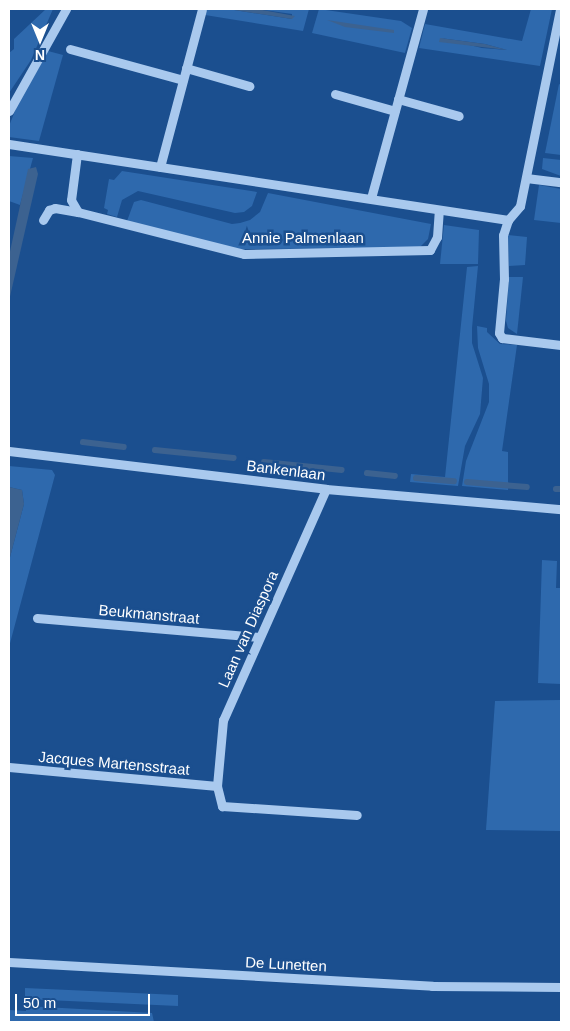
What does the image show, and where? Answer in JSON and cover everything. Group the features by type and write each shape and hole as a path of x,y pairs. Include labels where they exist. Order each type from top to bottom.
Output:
{"street":[{"path":"9,111 66,9"},
{"path":"160,167 202,9"},
{"path":"371,198 423,9"},
{"path":"560,9 558,34 520,206 508,220 503,235 504,279 499,333 502,338 561,345"},
{"path":"70,49 183,80"},
{"path":"186,68 249,86"},
{"path":"335,94 395,111"},
{"path":"398,99 459,116"},
{"path":"9,144 508,220"},
{"path":"77,154 71,200 78,212"},
{"path":"526,178 561,182"},
{"name":"Annie Palmenlaan","path":"43,220 49,210 55,208 78,212 244,254 430,250 437,236 439,210"},
{"name":"Bankenlaan","path":"9,451 326,489 561,509"},
{"name":"Laan van Diaspora","path":"217,786 223,720 326,489"},
{"name":"Beukmanstraat","path":"37,618 259,637"},
{"name":"Jacques Martensstraat","path":"9,767 217,786"},
{"path":"217,786 222,806 357,815"},
{"name":"De Lunetten","path":"9,962 432,986 561,987"}],"shaded area":[{"path":"46,9 53,9 31,60 9,93 9,53 14,49 14,39"},
{"path":"207,9 228,9 292,19 292,14 257,9 309,9 303,31 205,15"},
{"path":"228,9 257,9 295,16 292,19"},
{"path":"319,9 401,21 412,28 405,53 312,33"},
{"path":"531,9 552,9 540,66 419,48 425,24 522,41","holes":["440,38 485,44 507,50 482,48"]},
{"path":"327,20 394,30 394,33 345,27"},
{"path":"440,38 485,44 507,50 439,42"},
{"path":"48,51 63,55 39,141 9,137 9,126 17,106"},
{"path":"559,84 561,85 561,155 545,153"},
{"path":"9,156 33,158 20,205 9,201"},
{"path":"543,158 561,160 561,176 542,169"},
{"path":"36,167 38,174 9,301 9,256 28,169"},
{"path":"122,171 257,192 252,206 244,212 235,213 138,191 122,200 117,217 107,214 108,210 104,208 109,179 114,180"},
{"path":"539,185 561,189 561,223 534,220"},
{"path":"268,193 431,224 428,239 420,247 403,248 237,249 127,221 134,202 141,200 232,224 240,223 250,220 260,212"},
{"path":"444,225 479,230 478,264 440,264"},
{"path":"508,235 527,237 525,265 509,266"},
{"path":"478,266 472,343 483,378 480,414 465,446 458,486 410,482 411,474 445,477 467,267"},
{"path":"509,277 523,277 517,334 508,328 506,321"},
{"path":"477,326 487,328 487,332 500,344 517,345 502,451 508,452 508,490 462,486 466,461 489,402 489,384 478,348"},
{"path":"9,466 52,470 55,475 9,647 9,561 24,504 22,490 9,487"},
{"path":"9,487 22,490 24,504 9,561"},
{"path":"542,560 557,561 556,588 561,588 561,684 538,683"},
{"path":"561,700 561,831 486,830 495,701"},
{"path":"25,988 178,995 178,1006 25,999"},
{"path":"26,1006 152,1013 154,1022 9,1022 9,1010 26,1011"}],"waterway":[{"path":"83,442 124,447"},
{"path":"155,450 234,458"},
{"path":"264,462 342,470"},
{"path":"367,473 395,476"},
{"path":"416,478 454,481"},
{"path":"467,482 527,487"},
{"path":"556,489 561,489"}]}
